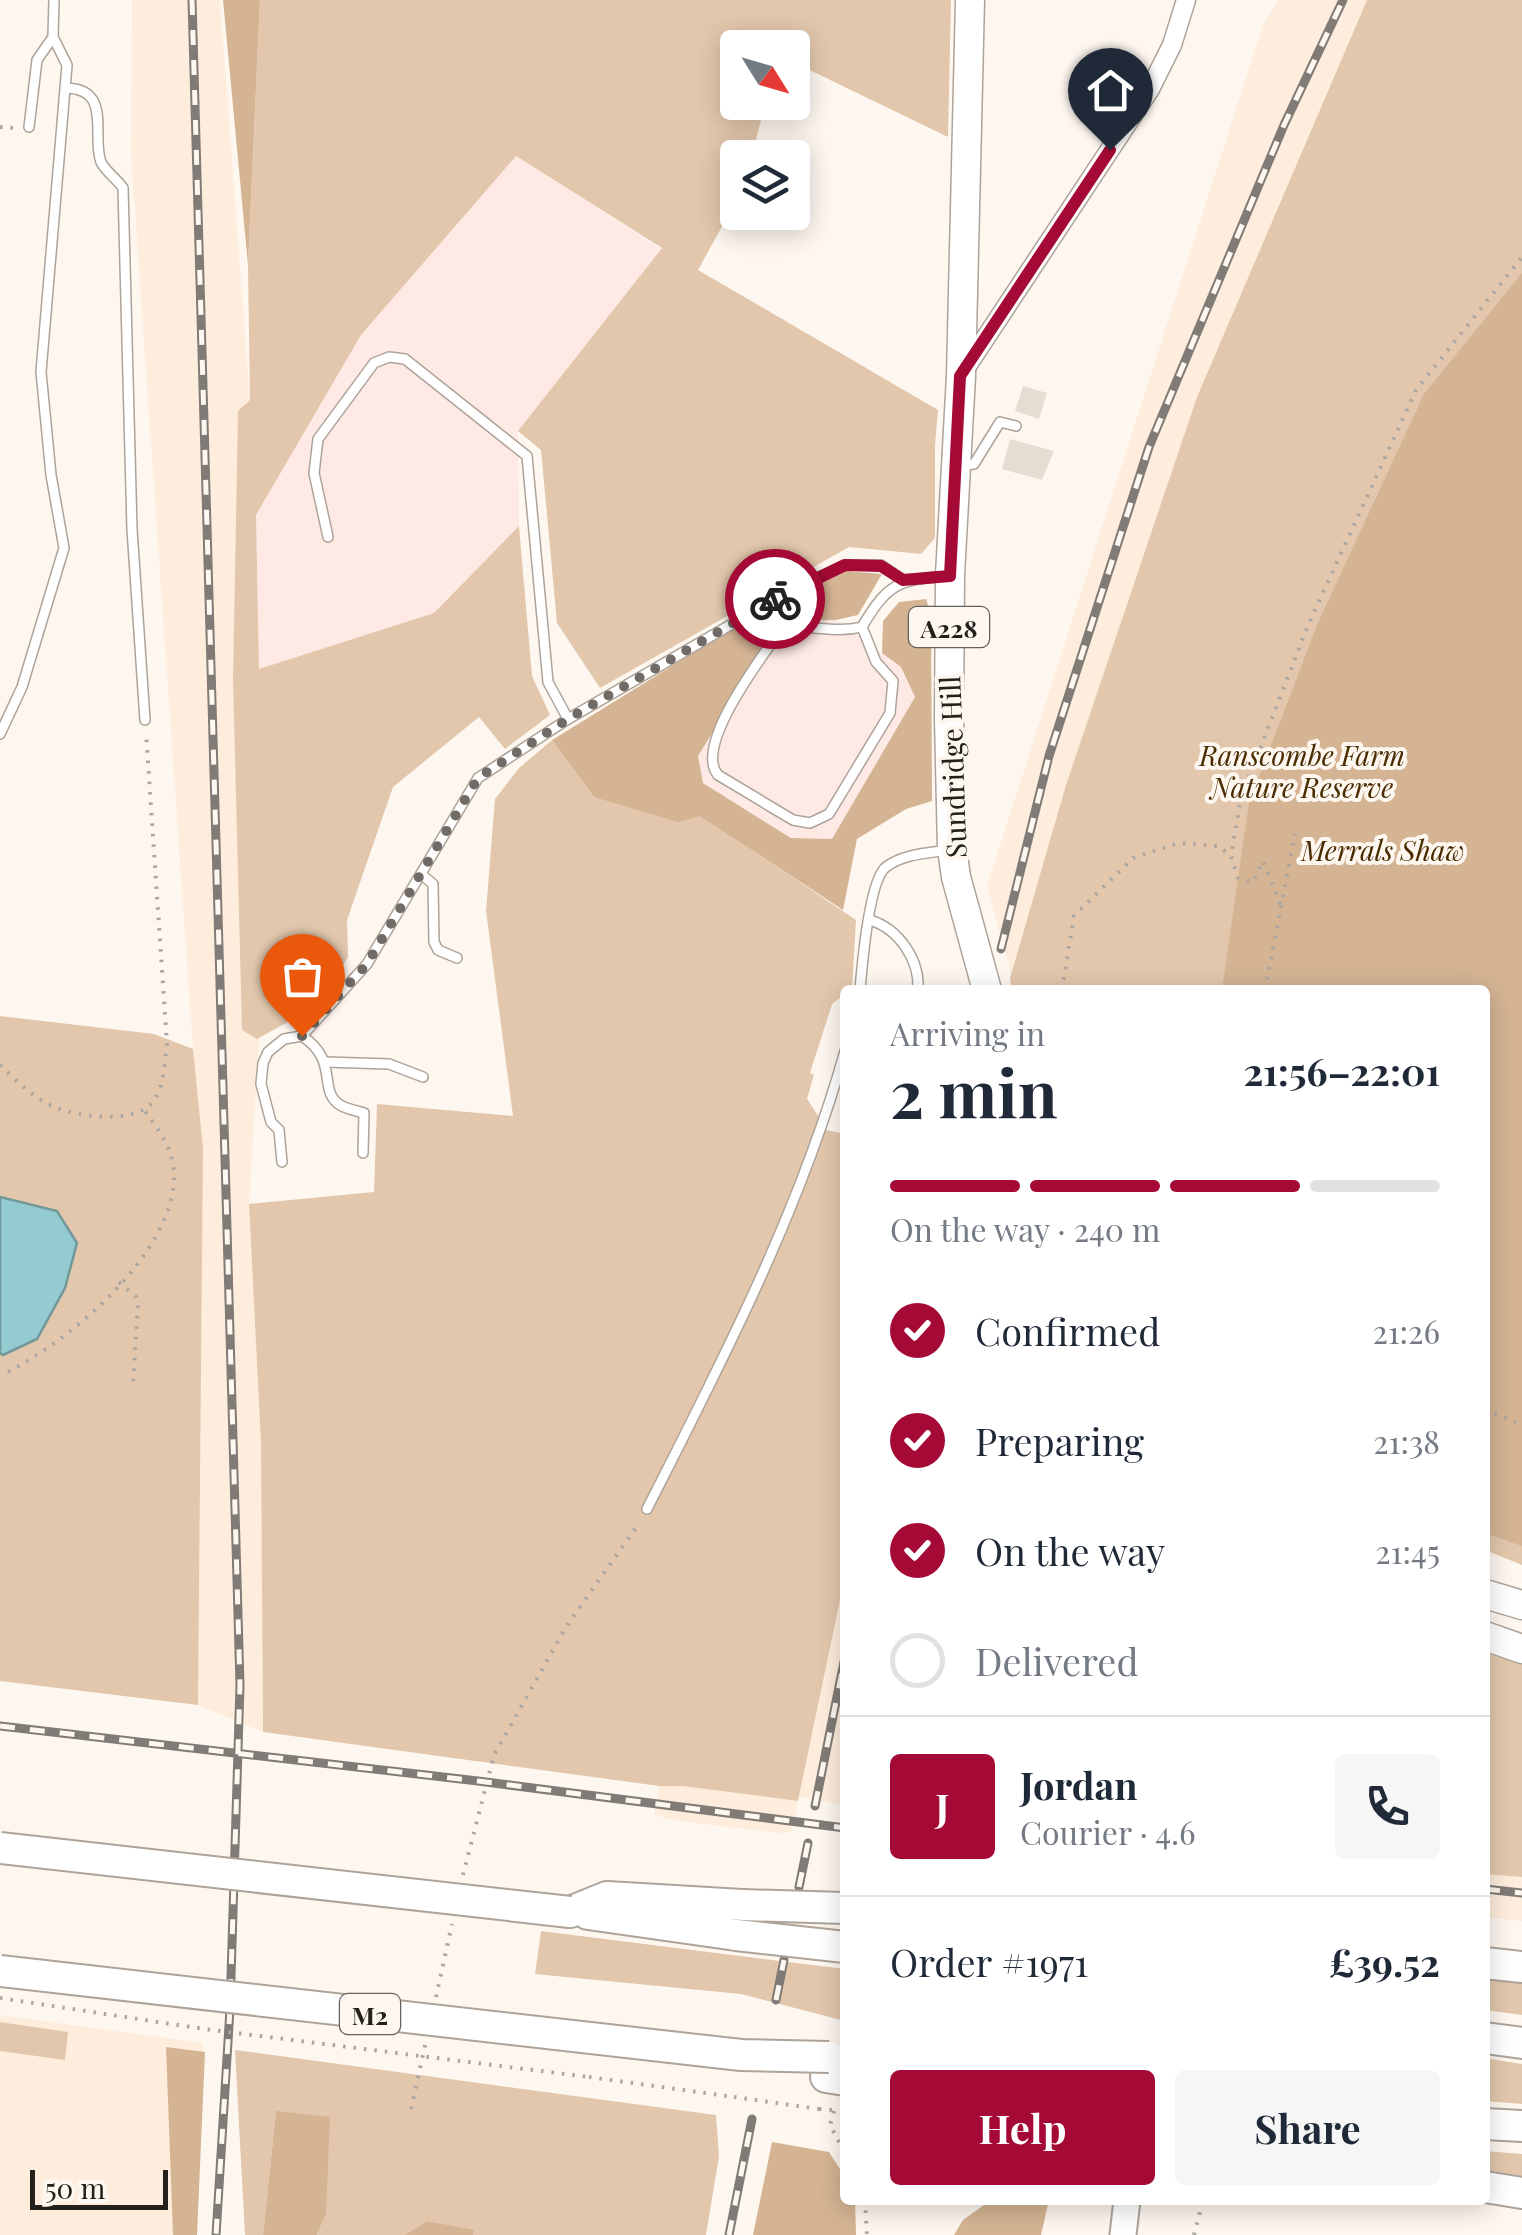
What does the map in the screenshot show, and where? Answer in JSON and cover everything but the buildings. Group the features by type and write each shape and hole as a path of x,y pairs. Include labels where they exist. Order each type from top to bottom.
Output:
{"highway":[{"name":"Sundridge Hill","path":"970,0 960,376 950,576 954,863 986,985"},
{"path":"1490,1595 1522,1605"},
{"path":"1490,1638 1522,1649"},
{"path":"0,1848 570,1912 606,1898 739,1920 840,1945"},
{"path":"739,1920 840,1909"},
{"path":"1490,1965 1522,1968"},
{"name":"M2","path":"0,1971 836,2068"},
{"path":"1490,2039 1522,2043"},
{"path":"1490,2124 1522,2126"},
{"path":"1490,2188 1522,2193"}],"main road":[{"path":"1123,2235 1126,2205"}],"street":[{"path":"960,376 1150,89 1172,45 1186,0"}],"lane":[{"path":"0,734 22,688 64,548 51,475 41,372 66,88 66,58 53,37 54,0"},
{"path":"25,128 38,57 53,37"},
{"path":"66,88 83,91 93,102 102,163 123,188 132,530 145,720"},
{"path":"328,537 314,473 318,440 374,363 388,357 405,360 527,456 548,682 568,719"},
{"path":"956,466 974,464 998,423 1016,426"},
{"path":"282,1162 279,1130 270,1122 264,1105 263,1063 276,1043 302,1036 367,964 478,778 568,719 789,591 845,565 881,566 903,580"},
{"path":"862,628 874,657 893,680 892,708 828,814 813,822 796,820 718,776 713,769 712,745 720,725 782,628 800,625 843,632 862,628 877,602 903,580 950,576"},
{"path":"860,985 863,944 877,881 884,869 914,856 954,863"},
{"path":"422,874 433,884 434,942 438,950 457,958"},
{"path":"870,920 885,927 912,956 918,985"},
{"path":"302,1036 319,1047 326,1062 330,1093 338,1104 364,1114 363,1154"},
{"path":"326,1062 389,1064 423,1077"},
{"path":"647,1509 784,1225 822,1130 840,1068"}],"path":[{"path":"0,127 25,128"},
{"path":"1280,904 1263,861 1253,882 1238,878 1231,856 1241,797 1309,623 1416,390 1522,257"},
{"path":"0,1065 58,1109 111,1115 144,1110 160,1088 167,1044 145,720"},
{"path":"1266,985 1296,834"},
{"path":"1063,985 1074,916 1133,858 1178,843 1218,846 1231,856"},
{"path":"8,1372 69,1334 160,1232 173,1182 170,1150 144,1110"},
{"path":"119,1282 137,1300 133,1384"},
{"path":"1490,1411 1522,1426"},
{"path":"461,1884 494,1755 566,1626 647,1509"},
{"path":"436,1997 453,1922"},
{"path":"0,1998 204,2029 840,2112"},
{"path":"411,2110 428,2034"},
{"path":"834,2112 830,2125 840,2144"},
{"path":"865,2205 867,2235"},
{"path":"1194,2235 1203,2205"}],"shaded area":[{"path":"132,0 220,0 250,401 238,412 233,678 262,989 249,1204 261,1443 263,1732 198,1705 203,1148 131,153"},
{"path":"1279,0 1367,0 1197,397 1066,785 1011,973 987,886 1263,25"},
{"path":"516,156 661,249 518,431 519,526 434,613 259,669 256,515 361,335"},
{"path":"836,620 901,667 915,697 832,839 792,838 703,783 698,756 782,621"},
{"path":"840,1600 840,1804 799,1797"},
{"path":"659,1786 798,1801 791,1832 778,1833 671,1820 654,1814"},
{"path":"1490,1874 1522,1877 1522,1921 1490,1918"},
{"path":"0,2015 203,2043 186,2235 0,2235"}],"green space":[{"path":"223,0 260,0 248,265"},
{"path":"260,0 951,0 948,137 810,70 810,30 720,30 720,120 761,120 756,140 720,140 720,230 698,270 938,410 935,538 921,554 849,547 600,688 557,623 541,450 518,431 662,248 516,156 361,335 256,515 259,669 434,613 519,526 532,676 550,715 505,749 479,717 393,787 347,920 348,957 319,1005 257,1039 242,1030 233,678 238,411 250,400 248,265"},
{"name":"Ranscombe Farm Nature Reserve","path":"1367,0 1522,0 1522,1565 1490,1552 1490,985 1011,985 1066,785 1197,397"},
{"name":"Merrals Shaw","path":"1522,273 1522,1546 1490,1535 1490,985 1223,985 1249,803 1317,625 1424,394"},
{"path":"845,571 882,574 858,615 836,620 782,621 698,756 703,783 791,838 832,839 915,697 901,667 882,653 883,621 899,602 926,599 931,614 932,801 906,809 857,839 843,910 700,816 678,822 594,797 552,740 758,613"},
{"path":"552,740 594,797 700,815 856,920 852,985 840,985 840,998 832,1004 810,1073 814,1075 807,1099 819,1117 816,1128 840,1133 840,1600 798,1801 263,1732 261,1443 249,1204 374,1192 377,1104 513,1116 486,911 495,799 519,768"},
{"path":"0,1016 154,1034 193,1049 203,1148 198,1705 0,1681 0,1353 4,1355 57,1211 0,1197"},
{"path":"1490,1654 1522,1664 1522,1877 1490,1874"},
{"path":"541,1931 840,1968 840,2020 741,1994 535,1974"},
{"path":"1490,1974 1522,1977 1522,2015 1490,2011"},
{"path":"0,2022 68,2032 65,2060 0,2051"},
{"path":"166,2047 205,2052 197,2235 173,2235"},
{"path":"235,2050 716,2115 719,2156 706,2235 473,2235 473,2231 427,2221 404,2235 317,2235 326,2214 276,2112 263,2235 245,2235"},
{"path":"1490,2059 1522,2064 1522,2104 1490,2101"},
{"path":"276,2111 330,2117 326,2214 317,2235 263,2235"},
{"path":"772,2142 829,2152 840,2169 840,2205 855,2205 856,2235 753,2235"},
{"path":"1490,2151 1522,2154 1522,2176 1490,2171"},
{"path":"984,2205 1048,2205 1041,2235 954,2235 963,2220"},
{"path":"427,2221 474,2230 473,2235 404,2235"}],"water":[{"path":"0,1197 57,1211 77,1243 65,1288 37,1339 3,1355 0,1353"}],"railway":[{"path":"192,0 240,1685 230,2009 216,2235"},
{"path":"1001,949 1049,756 1149,447 1284,125 1343,0"},
{"path":"815,1806 840,1682"},
{"path":"0,1726 840,1827"},
{"path":"799,1887 808,1843"},
{"path":"1490,1890 1522,1893"},
{"path":"776,2000 784,1960"},
{"path":"729,2235 752,2119"}],"way so far":[{"path":"302,1036 367,964 478,778 568,719 775,599"}],"route":[{"path":"775,599 845,565 881,566 903,580 950,576 960,376 1110,150"}]}
